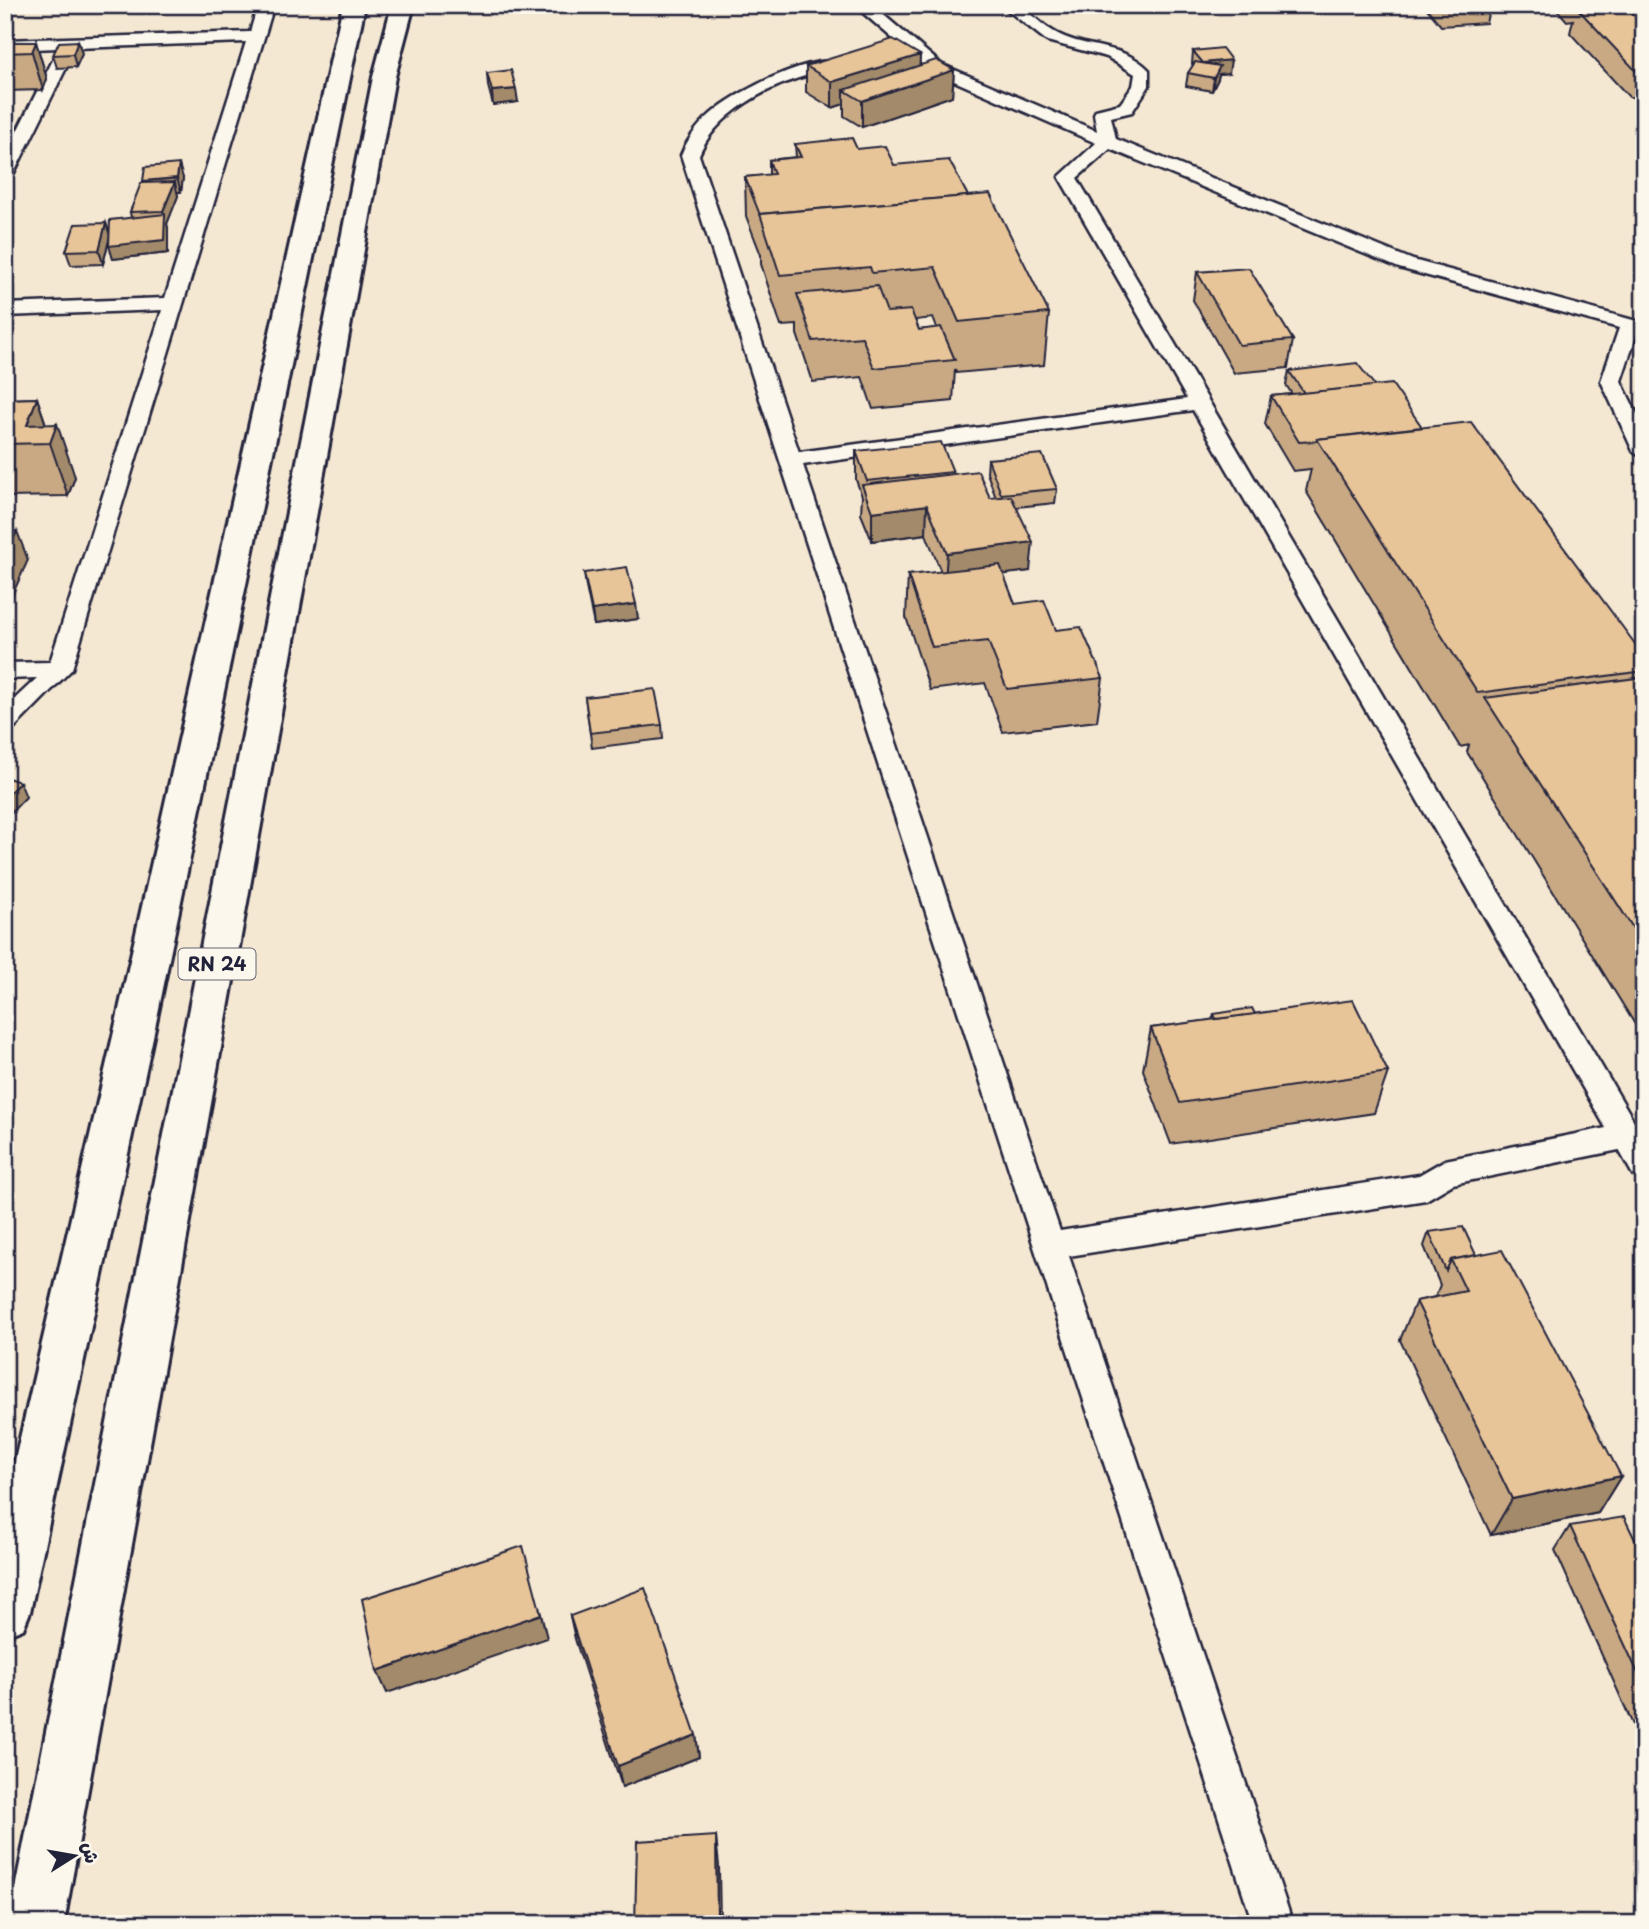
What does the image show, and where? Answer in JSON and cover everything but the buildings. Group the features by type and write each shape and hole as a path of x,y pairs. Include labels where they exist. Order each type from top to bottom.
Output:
{"highway":[{"name":"RN 24","path":"5,1612 139,1010 354,5"},
{"name":"RN 24","path":"36,1924 379,104 403,5"}],"lane":[{"path":"5,722 60,669 266,5"},
{"path":"862,5 935,67 1108,142 1406,264 1637,328 1611,382 1644,451"},
{"path":"1009,5 1056,39 1123,57 1138,65 1143,74 1141,86 1126,108 1102,114 1108,142"},
{"path":"1635,5 1644,15"},
{"path":"5,45 257,37"},
{"path":"5,173 70,43"},
{"path":"894,68 935,67"},
{"path":"867,68 812,68 759,89 722,113 698,136 690,155 1273,1924"},
{"path":"1108,142 1068,177 1644,1166"},
{"path":"5,310 174,304"},
{"path":"791,460 1199,403"},
{"path":"5,671 60,669"},
{"path":"1050,1246 1426,1187 1445,1173 1626,1136"}]}
